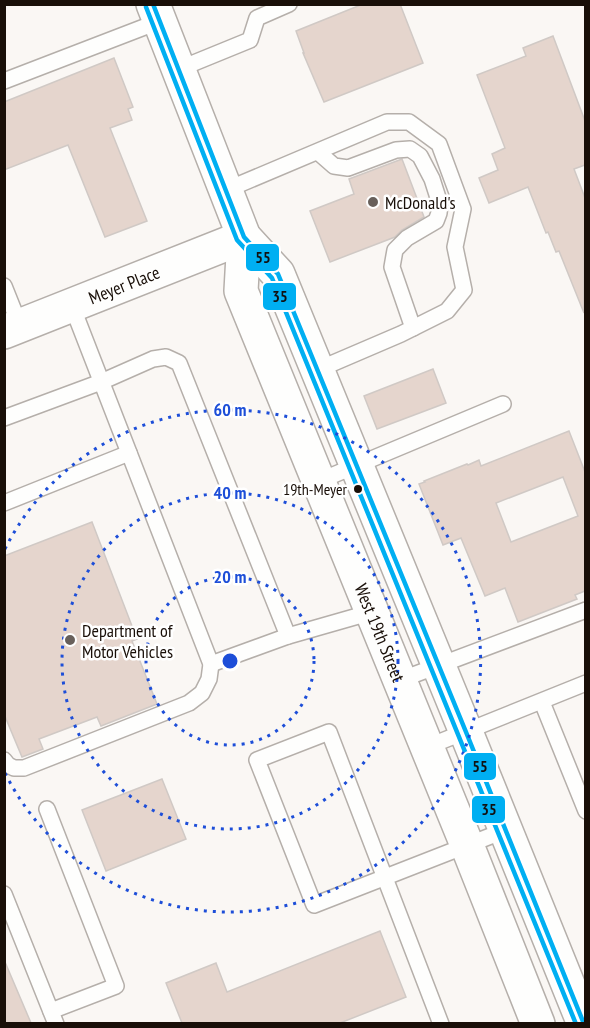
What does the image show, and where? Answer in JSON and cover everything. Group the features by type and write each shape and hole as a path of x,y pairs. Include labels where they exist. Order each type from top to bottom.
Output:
{"main road":[{"name":"West 19th Street","path":"157,13 244,237 278,274 584,1023"},
{"name":"West 19th Street","path":"244,237 240,291 538,1023"},
{"name":"Meyer Place","path":"12,329 244,237"}],"lane":[{"path":"179,69 250,40 257,18 289,4"},
{"path":"4,81 157,13"},
{"path":"226,190 387,122 409,122 439,144 463,209 455,247 464,290 447,311 317,370"},
{"path":"318,152 334,166 348,168 396,150 410,149 420,156 432,179 440,204 440,213 436,221 408,238 395,250 392,267 413,328"},
{"path":"4,286 12,329"},
{"path":"4,760 14,768 24,768 189,703 202,693 211,664 72,306"},
{"path":"4,418 101,382 153,359 166,357 179,363 288,636"},
{"path":"318,481 503,404"},
{"path":"4,503 129,453"},
{"path":"400,680 585,610"},
{"path":"211,664 288,636 372,612"},
{"path":"427,747 585,683"},
{"path":"542,702 585,811"},
{"path":"441,1023 385,877 329,732 257,760 314,905 385,877 506,830"},
{"path":"4,894 53,1017 116,986 47,809"}],"building":[{"path":"363,4 400,4 423,63 324,102 296,31"},
{"path":"553,36 585,121 585,165 574,169 585,198 584,313 559,251 556,252 548,232 546,233 528,187 489,203 479,178 498,170 492,154 505,148 477,75 526,56 523,48"},
{"path":"114,58 133,107 128,109 132,120 110,128 147,221 105,237 68,145 4,170 4,102"},
{"name":"McDonald's","path":"402,159 424,217 395,237 330,262 310,211 354,194 349,179"},
{"path":"433,369 446,403 377,429 364,396"},
{"path":"569,431 585,472 585,591 575,595 577,599 518,622 505,588 485,596 461,538 443,545 419,484 479,460 481,466","holes":["563,477 578,516 511,542 496,503"]},
{"name":"Department of Motor Vehicles","path":"92,522 137,639 132,641 157,704 101,726 97,717 39,739 43,749 22,757 4,714 4,556"},
{"path":"162,779 186,839 106,871 82,810"},
{"path":"380,931 406,997 340,1023 182,1023 166,983 216,963 227,992"},
{"path":"5,962 31,1023 4,1023"}],"transit line":[{"name":"55","path":"153,4 244,237 278,274 584,1024"},
{"name":"35","path":"146,7 237,240 272,278 576,1024"}],"place":[{"name":"McDonald's","path":"373,202"},
{"name":"19th-Meyer","path":"358,489"},
{"name":"Department of Motor Vehicles","path":"70,640"}]}
